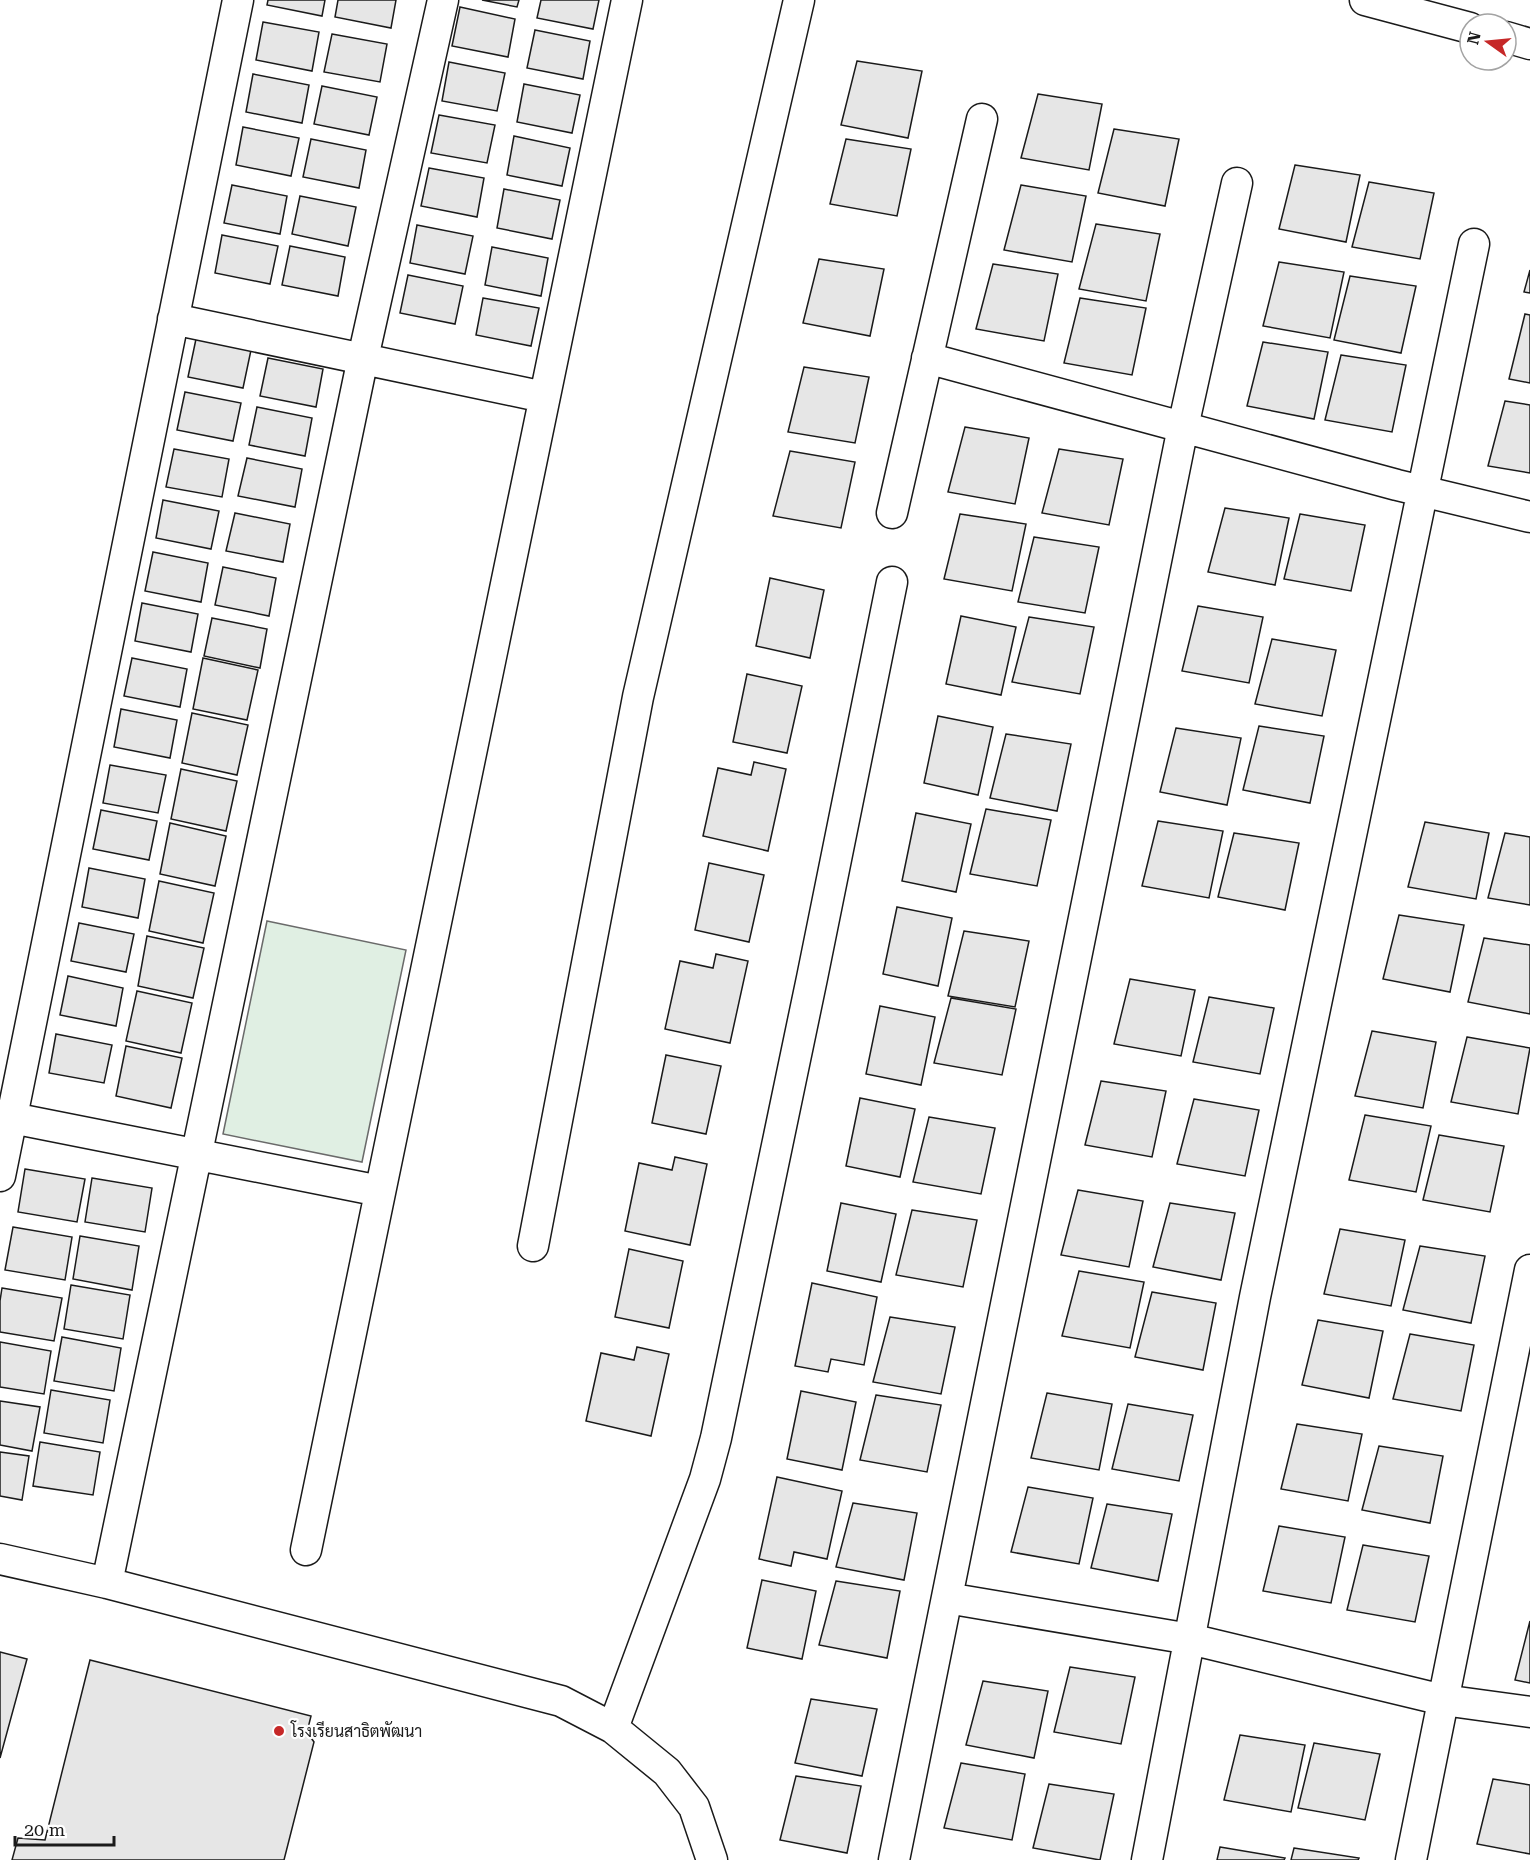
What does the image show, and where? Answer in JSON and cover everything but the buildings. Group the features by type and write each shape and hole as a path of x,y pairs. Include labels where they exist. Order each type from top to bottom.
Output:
{"street":[{"path":"0,1176 238,0"},
{"path":"107,1583 363,358 443,0"},
{"path":"306,1551 627,0"},
{"path":"533,1246 638,697 799,0"},
{"path":"1365,0 1458,25"},
{"path":"892,513 982,119"},
{"path":"894,1860 1183,427 1237,183"},
{"path":"1147,1860 1255,1297 1474,244"},
{"path":"173,319 544,397"},
{"path":"927,358 1422,491 1530,517"},
{"path":"613,1728 705,1479 716,1438 812,978 891,582"},
{"path":"12,1118 380,1191"},
{"path":"1411,1860 1530,1270"},
{"path":"0,1558 107,1583 561,1701 613,1728 667,1772 694,1807 712,1860"},
{"path":"947,1598 1190,1639 1443,1700 1530,1712"}],"green space":[{"path":"267,921 406,950 362,1162 223,1134"}],"place":[{"name":"โรงเรียนสาธิตพัฒนา","path":"279,1731"}]}
